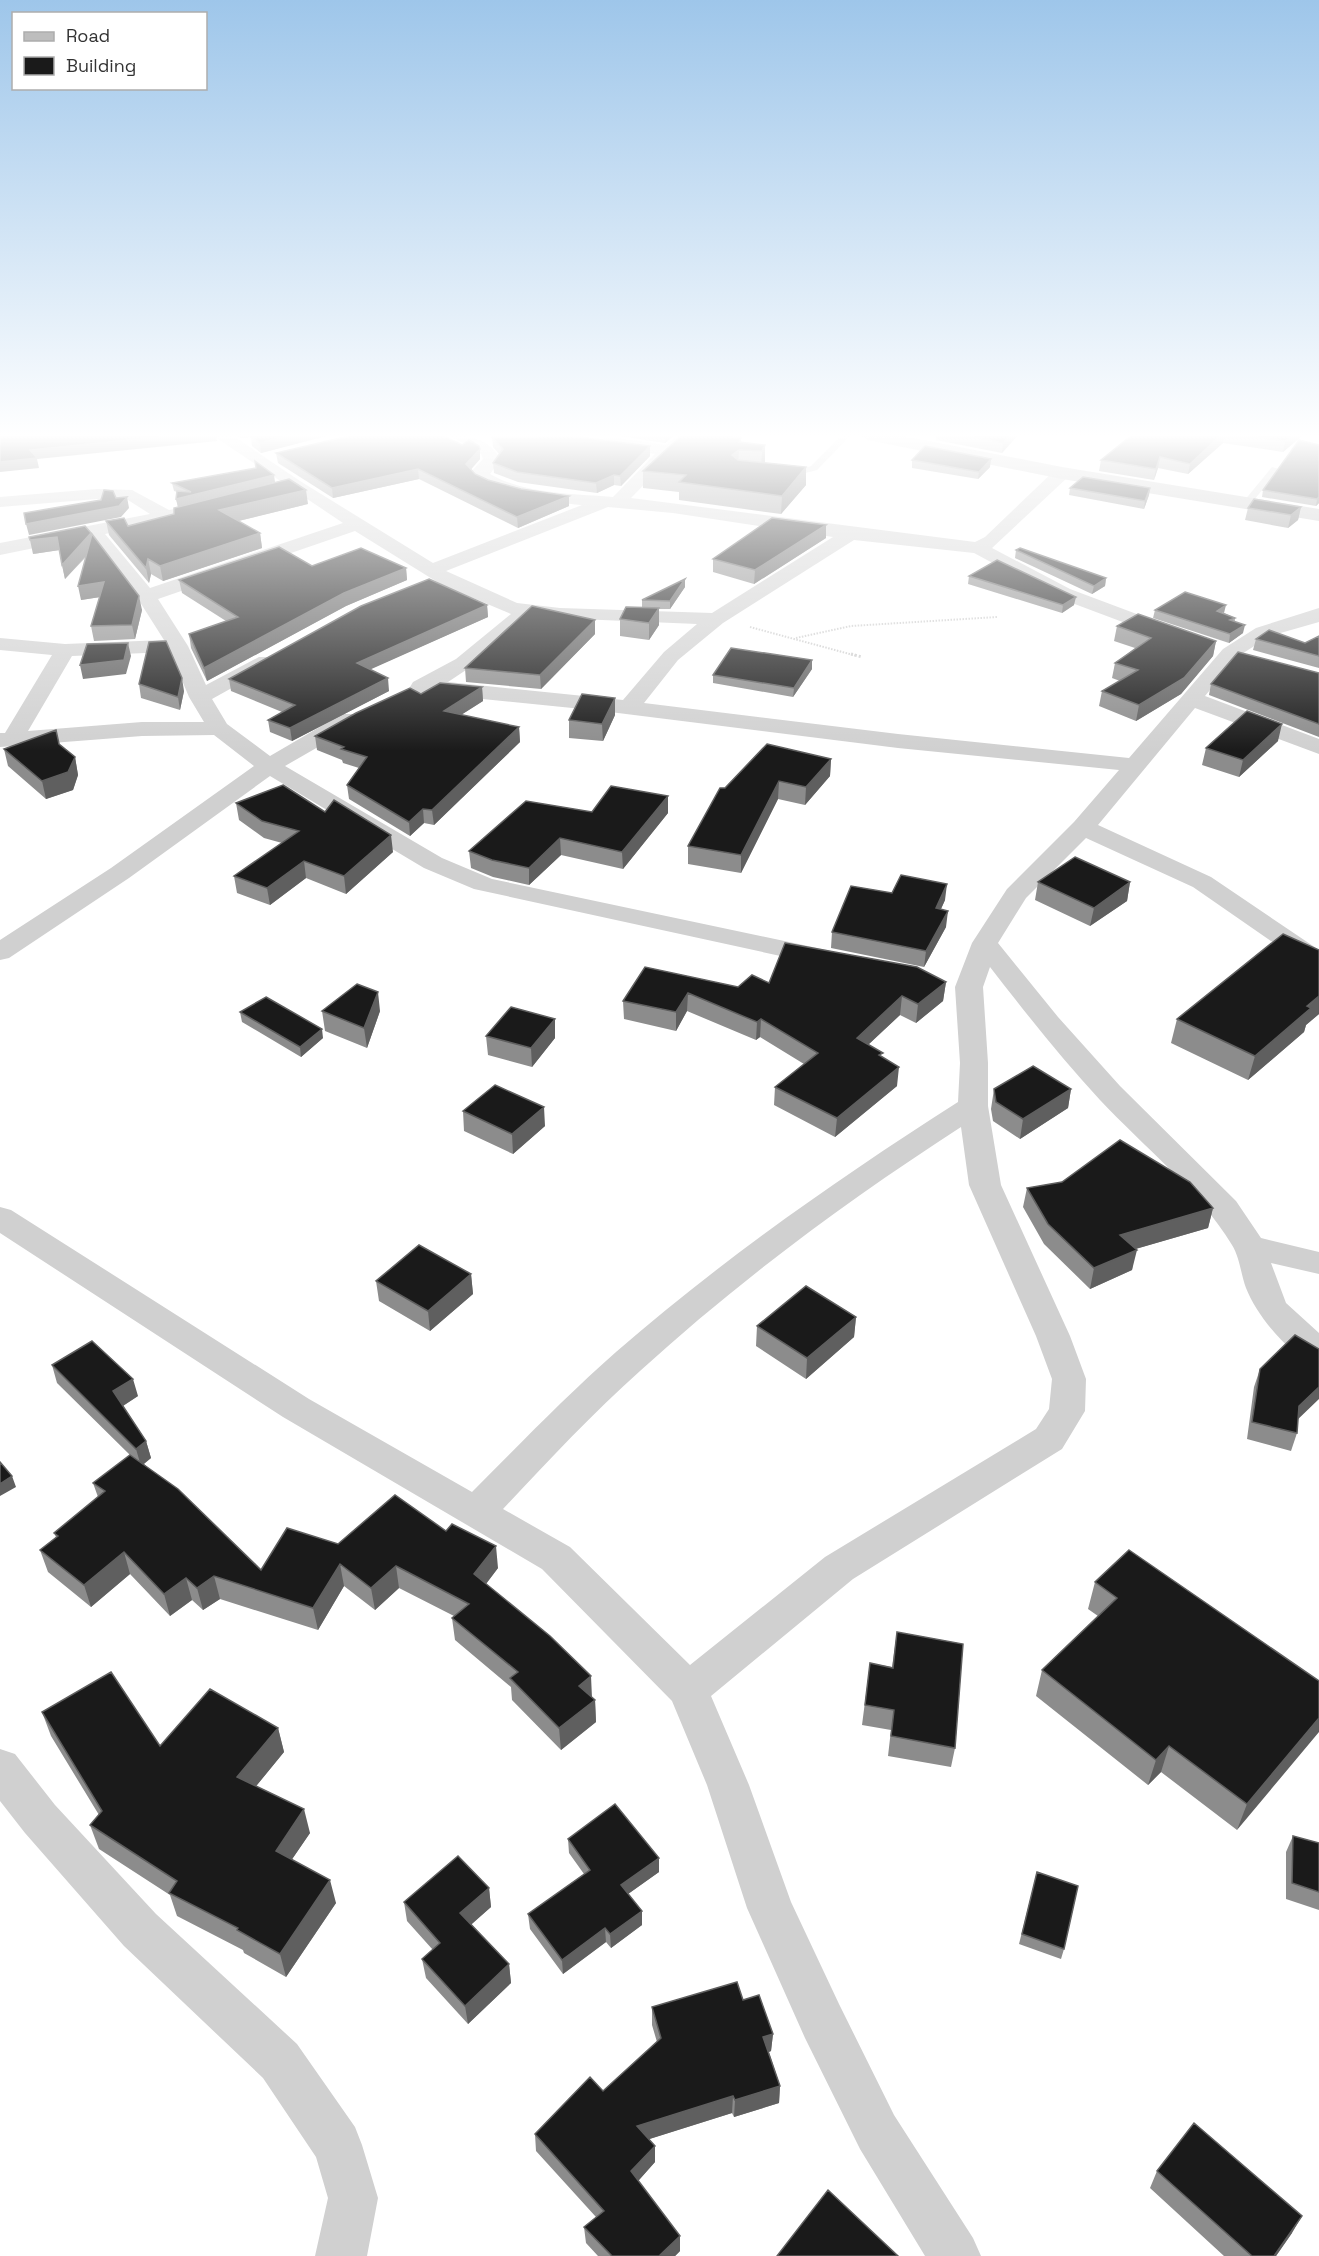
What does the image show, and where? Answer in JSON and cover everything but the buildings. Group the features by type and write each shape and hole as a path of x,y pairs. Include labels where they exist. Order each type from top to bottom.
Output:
{"street":[{"path":"0,549 45,540"},
{"path":"101,540 146,596 178,646 200,697 219,728 269,766 433,863 483,884 535,897 840,960"},
{"path":"146,596 310,540"},
{"path":"380,540 431,577 525,612 716,619"},
{"path":"431,577 519,540"},
{"path":"629,707 670,656 716,619 840,540"},
{"path":"907,540 978,548 1063,593 1188,639"},
{"path":"978,548 990,540"},
{"path":"525,612 500,636 438,679 415,690 629,707 899,741 1078,757 1133,765"},
{"path":"688,1690 839,1568 936,1506 986,1480 1049,1439 1067,1411 1069,1379 1053,1336 985,1185 973,1106 974,1063 957,984 1016,894 1083,827 1133,765 1230,653 1263,632 1305,621 1319,614"},
{"path":"0,644 65,650 178,646"},
{"path":"6,740 65,650"},
{"path":"200,697 283,652"},
{"path":"1190,698 1319,747"},
{"path":"0,952 120,873 269,766 368,711"},
{"path":"6,740 142,729 219,728"},
{"path":"1083,827 1202,882 1319,962"},
{"path":"985,943 1048,1023 1110,1093 1225,1209 1250,1247 1262,1287 1273,1310 1319,1353"},
{"path":"477,1511 582,1403 679,1319 778,1239 902,1150 973,1106"},
{"path":"0,1218 296,1408 556,1558 688,1690 728,1785 770,1908 822,2021 877,2132 955,2256"},
{"path":"1250,1247 1319,1263"},
{"path":"0,1768 40,1819 140,1930 280,2061 337,2145 353,2198 341,2256"}],"path":[{"path":"796,638 851,626 998,617"},
{"path":"716,619 862,657"}]}
